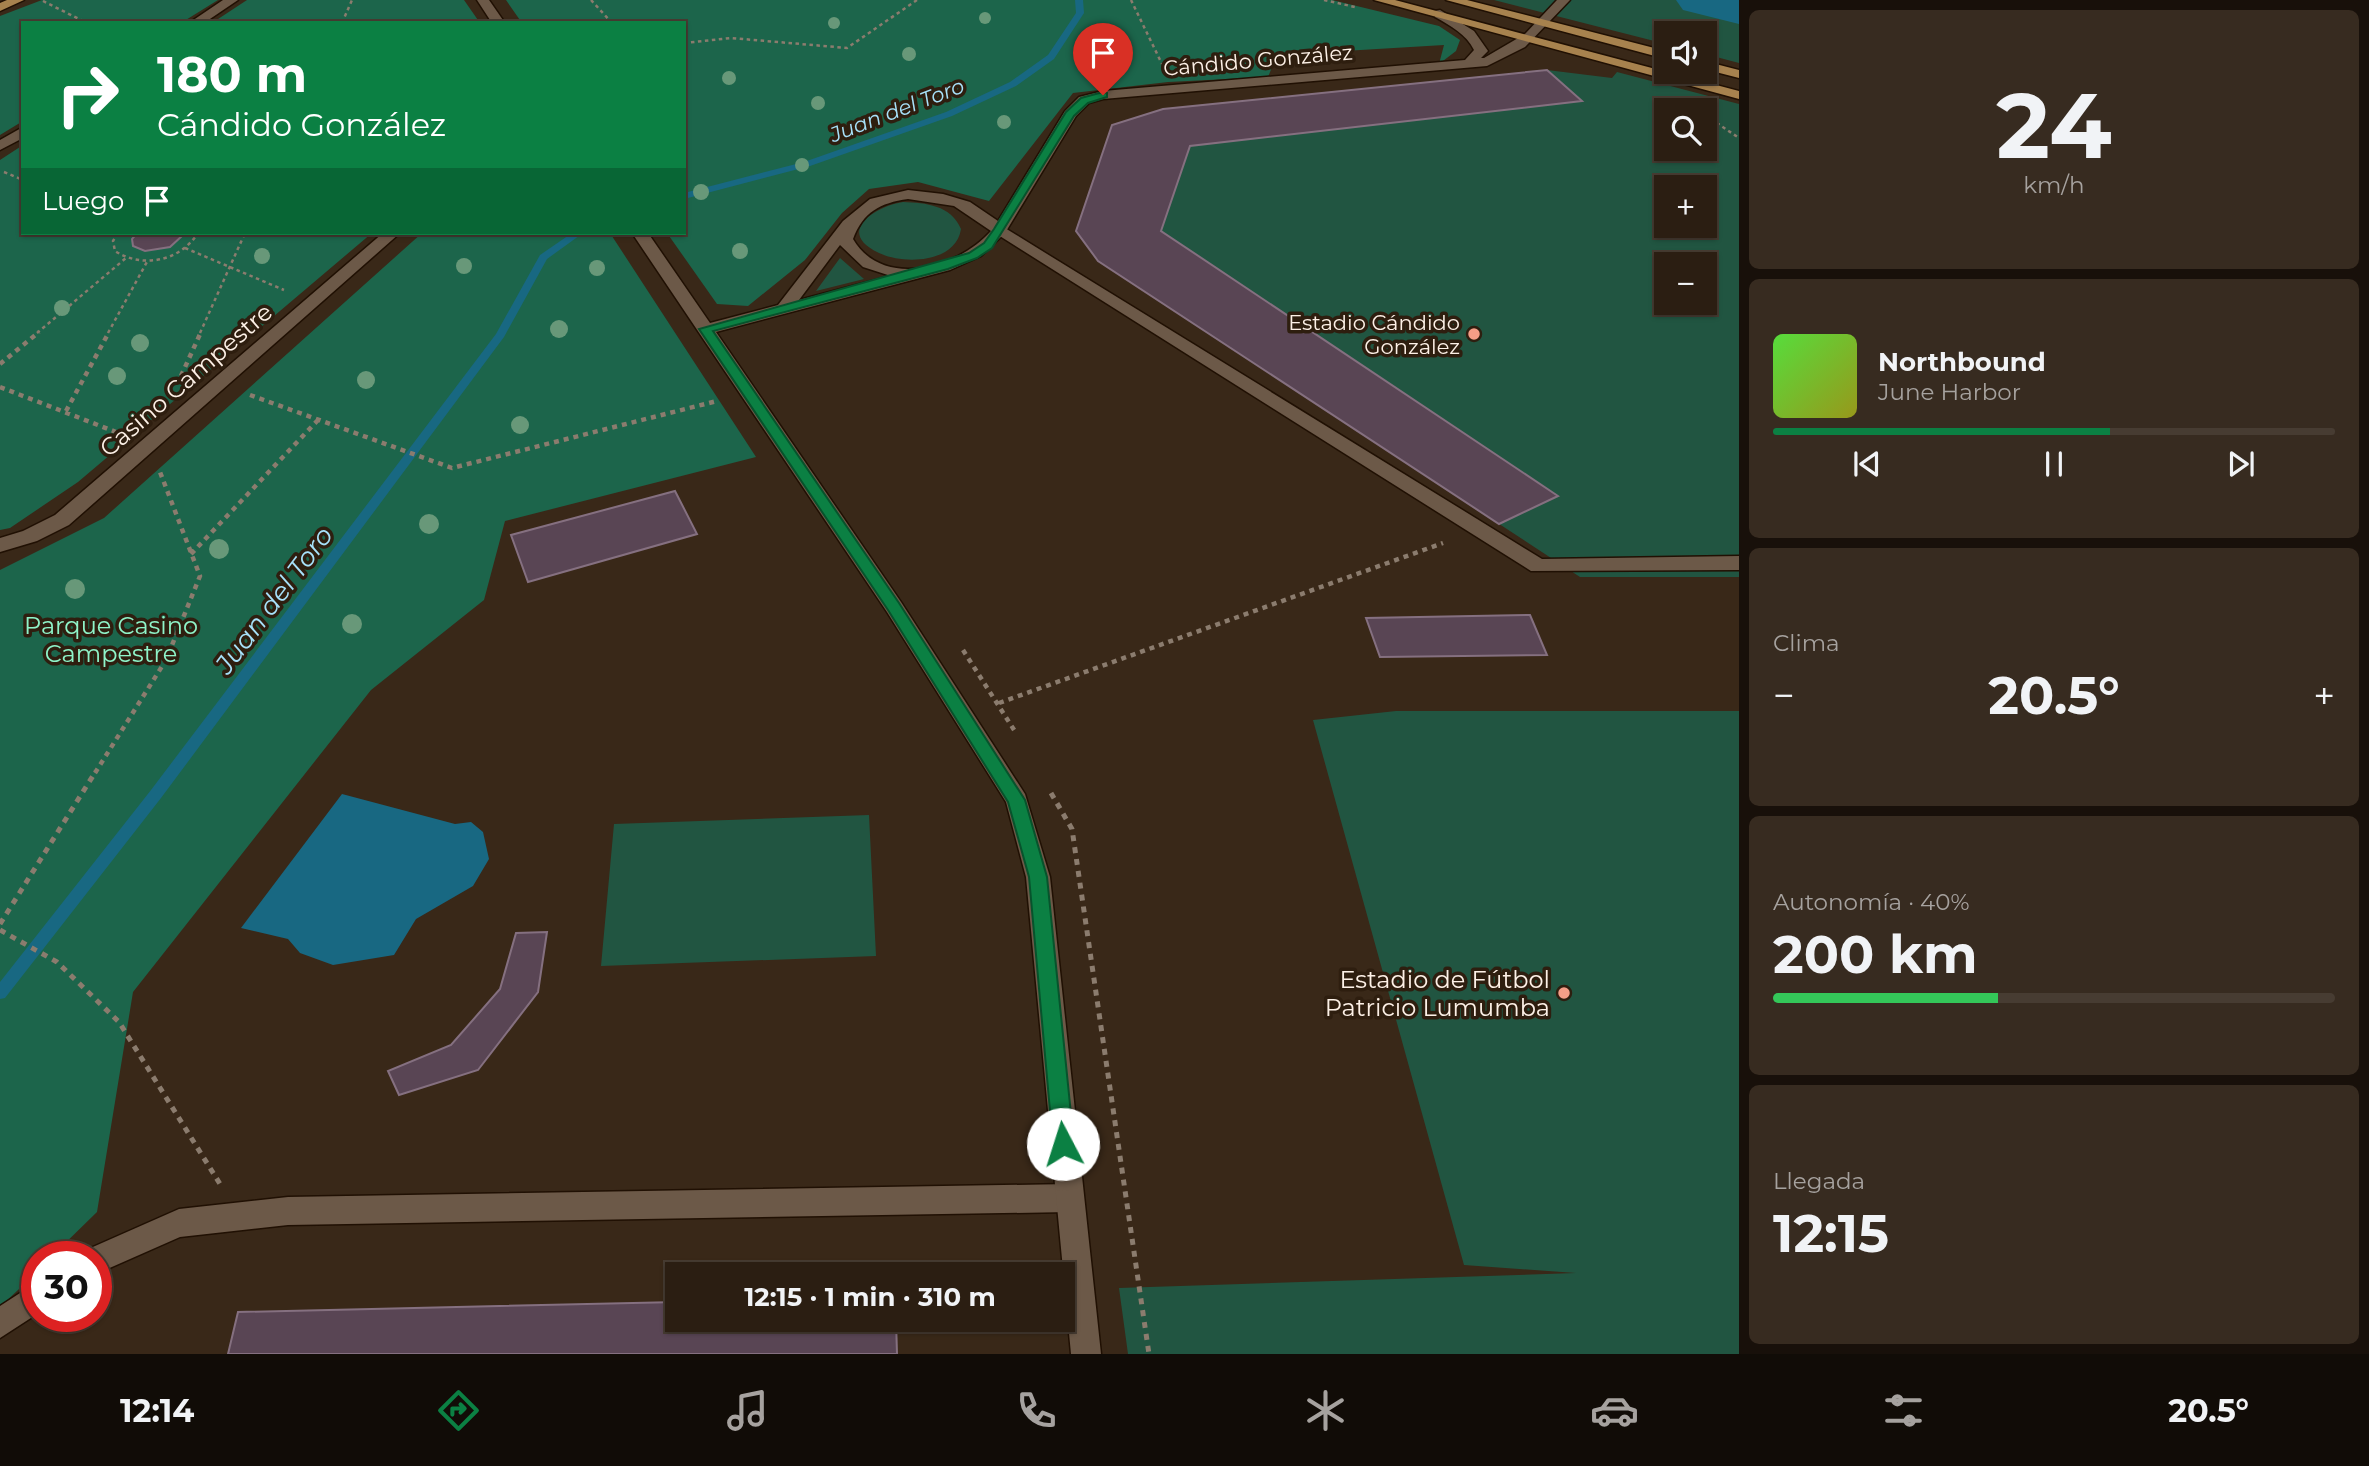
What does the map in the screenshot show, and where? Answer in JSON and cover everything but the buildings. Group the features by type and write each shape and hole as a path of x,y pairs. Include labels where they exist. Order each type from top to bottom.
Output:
{"main road":[{"path":"0,7 18,0"},
{"path":"1380,0 1532,38 1739,95"},
{"path":"1452,0 1654,52"},
{"path":"1717,68 1739,74"}],"street":[{"path":"198,21 232,0"},
{"path":"483,0 498,21"},
{"name":"Cándido González","path":"706,329 907,274 944,267 973,256 988,246 1000,230 1070,114 1084,100 1103,95 1466,66 1487,62 1512,52 1532,38 1563,0"},
{"path":"1440,14 1477,40 1481,51 1466,66"},
{"path":"0,146 21,132"},
{"path":"784,308 856,212 872,202 918,194 962,204 1538,566 1739,563"},
{"name":"Cándido González","path":"848,224 845,239 851,251 864,262 883,271 907,274"},
{"name":"Casino Campestre","path":"0,545 30,536 62,520 390,235"},
{"path":"641,235 894,607 1017,800 1038,877 1086,1354"},
{"path":"112,1253 179,1223 302,1211 1069,1198"},
{"path":"0,1324 21,1308"}],"path":[{"path":"40,0 83,21"},
{"path":"343,21 352,0"},
{"path":"591,0 610,21"},
{"path":"686,43 732,38 847,47 917,0"},
{"path":"1131,0 1174,90"},
{"path":"1717,124 1739,138"},
{"path":"0,170 21,179"},
{"path":"117,235 113,247 126,258 148,260 185,248 196,235"},
{"path":"178,381 244,235"},
{"path":"185,248 227,268 314,301"},
{"path":"1,362 126,258"},
{"path":"66,411 148,260"},
{"path":"0,387 150,446"},
{"path":"243,392 452,468 748,392"},
{"path":"191,554 318,420"},
{"path":"0,924 166,660 200,576 159,470"},
{"path":"999,703 1480,530"},
{"path":"0,930 57,962 119,1022 241,1217"}],"green space":[{"path":"42,0 218,0 184,21 21,21 21,122 0,135 0,16"},
{"path":"247,0 464,0 479,21 215,21"},
{"path":"506,0 1332,0 1439,26 1460,40 1456,51 1439,64 1444,45 1277,55 1268,77 1168,82 1073,93 989,201 918,182 869,189 842,213 805,260 748,306 717,304 668,235 686,235 686,21 521,21"},
{"path":"1494,0 1739,0 1739,63 1717,57 1717,21 1654,21 1654,41"},
{"name":"Estadio Cándido González","path":"1547,70 1612,78 1617,72 1654,82 1654,84 1716,98 1654,98 1654,161 1717,161 1717,98 1739,104 1739,577 1580,577 1098,261 1076,231 1112,125 1163,109"},
{"path":"21,146 21,235 370,235 78,482 10,528 0,530 0,160"},
{"path":"903,202 937,207 957,221 961,229 950,249 939,255 915,260 889,257 866,245 860,237 864,221 892,204"},
{"name":"Parque Casino Campestre","path":"420,235 611,235 756,457 505,521 484,600 371,690 133,992 97,1212 67,1241 21,1241 21,1287 0,1307 0,570 104,518"},
{"path":"840,258 864,279 816,291"},
{"name":"Estadio de Fútbol Patricio Lumumba","path":"1396,711 1739,711 1739,1354 1128,1354 1119,1288 1576,1273 1464,1265 1313,720"},
{"path":"869,815 876,956 601,966 614,824"}],"water":[{"path":"342,794 455,824 471,822 483,832 489,859 473,886 416,919 394,955 333,965 300,953 288,939 241,928"}],"waterway":[{"name":"Juan del Toro","path":"686,195 807,164 949,114 1013,84 1051,57 1080,13 1079,0"},
{"path":"1699,0 1739,10"},
{"name":"Juan del Toro","path":"0,993 156,794 501,335 543,257 575,235"}],"place":[{"name":"Estadio Cándido González","path":"1474,334"},
{"name":"Estadio de Fútbol Patricio Lumumba","path":"1564,993"}],"route":[{"path":"1063,1144 1038,877 1017,800 894,607 706,329 907,274 944,267 973,256 988,246 1000,230 1070,114 1084,100 1103,95"}]}
